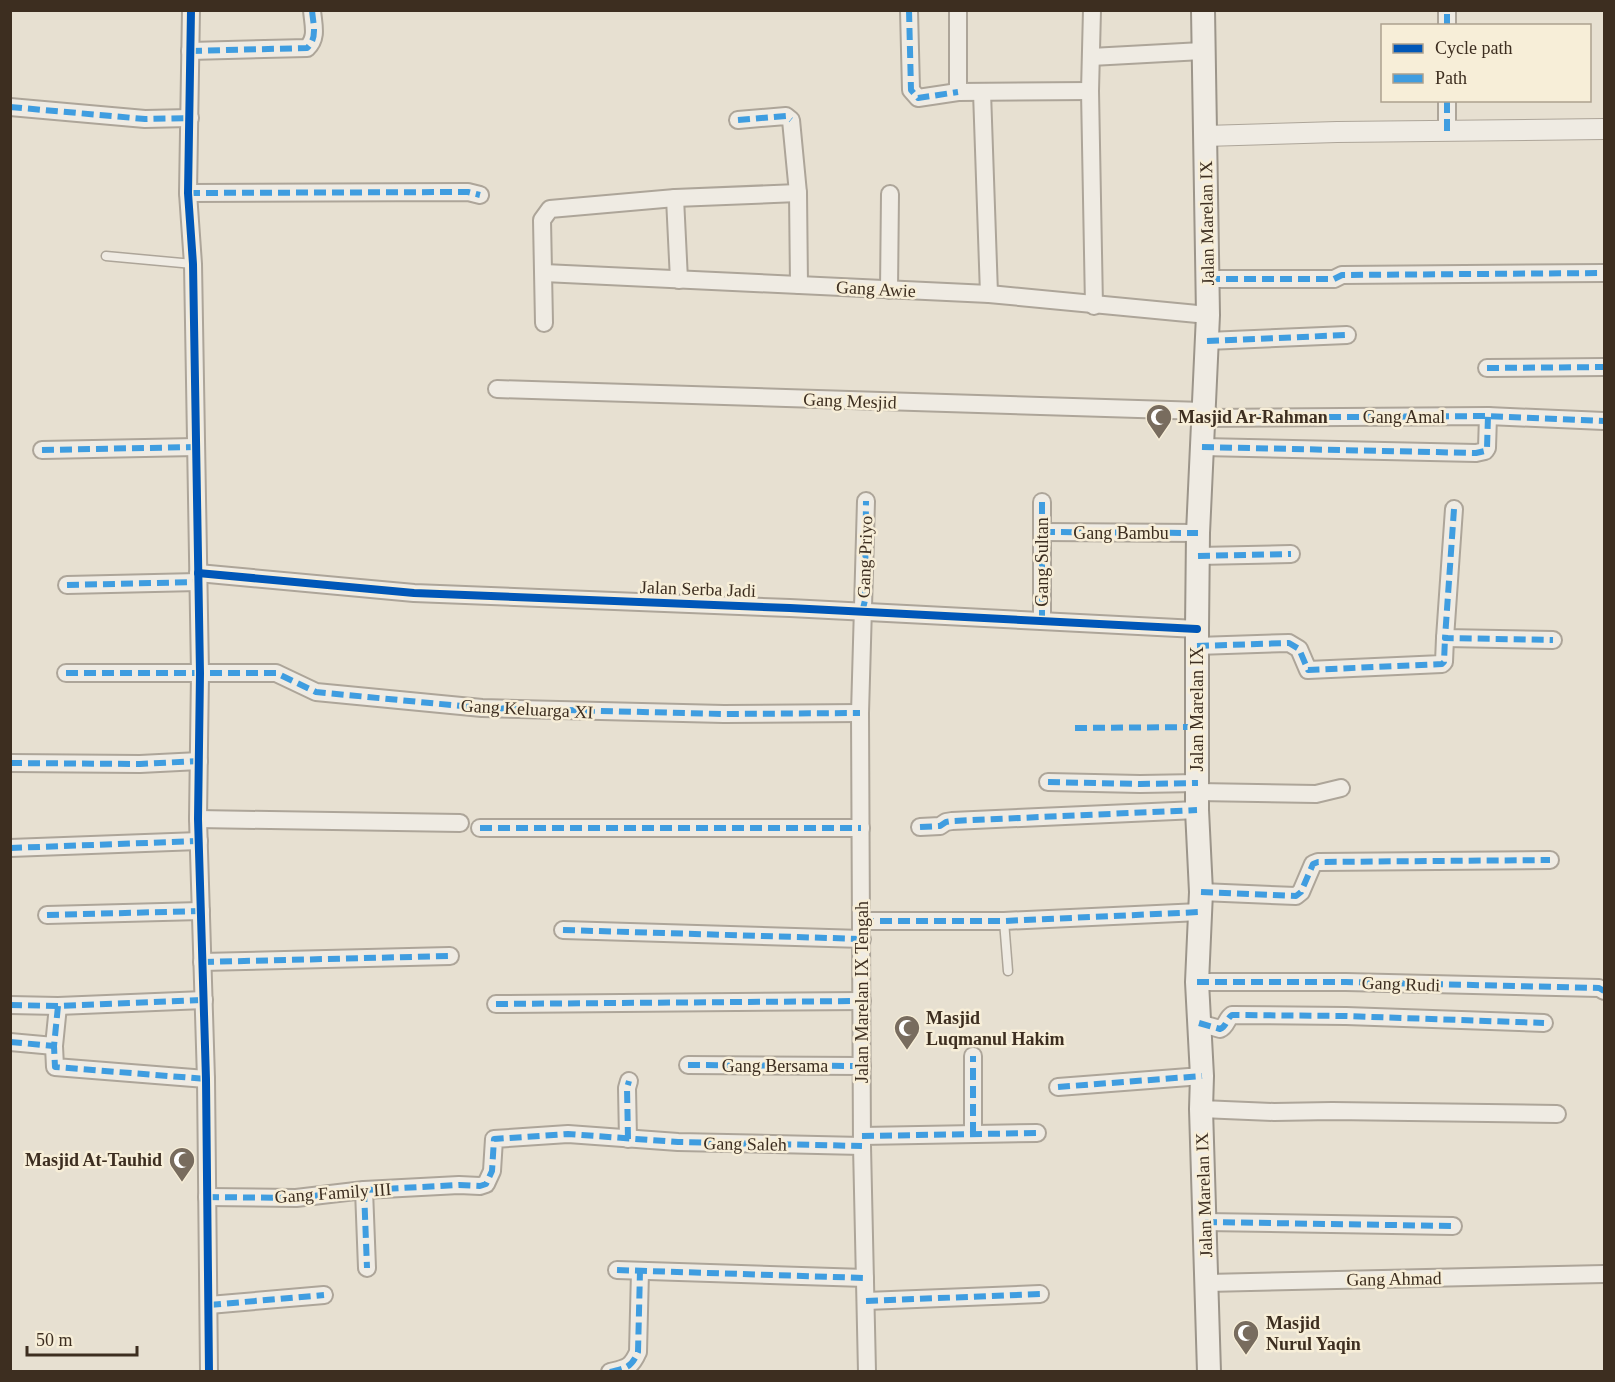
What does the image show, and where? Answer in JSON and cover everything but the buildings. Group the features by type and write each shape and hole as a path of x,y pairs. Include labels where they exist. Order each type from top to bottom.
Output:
{"main road":[{"name":"Jalan Marelan IX","path":"1203,10 1208,315 1198,533 1198,795 1201,902 1197,982 1202,1077 1209,1371"}],"street":[{"path":"191,10 188,194 193,264 200,673 198,819 206,1078 209,1371"},
{"path":"190,51 307,48 313,42 312,10"},
{"path":"909,10 911,90 918,98 958,92 1090,91"},
{"path":"958,10 958,92"},
{"path":"1092,10 1090,91 1094,306"},
{"path":"1091,57 1202,51"},
{"path":"982,92 989,294"},
{"path":"1447,102 1447,131"},
{"path":"10,107 145,119 190,118"},
{"path":"738,120 786,116 791,120 798,193 799,285"},
{"path":"1205,136 1605,129"},
{"path":"188,194 468,192 480,195"},
{"path":"544,323 542,220 550,209 675,198 798,193"},
{"path":"889,290 890,194"},
{"path":"675,198 679,280"},
{"name":"Gang Awie","path":"544,273 989,294 1094,306 1208,315"},
{"path":"1208,279 1334,279 1342,276 1605,273"},
{"path":"1207,340 1347,335"},
{"path":"1487,368 1605,367"},
{"name":"Gang Mesjid","path":"497,389 1203,415"},
{"name":"Gang Amal","path":"1203,415 1488,416 1605,421"},
{"path":"1202,447 1476,453 1485,451 1487,448 1488,416"},
{"path":"42,450 196,447"},
{"name":"Gang Priyo","path":"862,613 865,600 866,501"},
{"name":"Gang Sultan","path":"1042,502 1042,621"},
{"path":"1454,509 1445,638 1552,640"},
{"name":"Gang Bambu","path":"1043,532 1198,533"},
{"path":"1198,556 1291,554"},
{"name":"Jalan Serba Jadi","path":"67,585 198,577 414,592 1042,621 1197,638 1288,643 1299,649 1308,670 1442,664 1445,638"},
{"name":"Jalan Marelan IX Tengah","path":"862,613 860,713 862,1141 867,1371"},
{"name":"Gang Keluarga XI","path":"66,673 280,673 316,692 482,708 646,713 860,713"},
{"path":"10,763 140,764 199,761"},
{"path":"1048,782 1140,784 1198,795"},
{"path":"920,827 940,826 952,820 1198,795 1316,794 1341,788"},
{"path":"198,819 460,823"},
{"path":"480,828 861,828"},
{"path":"10,848 199,841"},
{"path":"862,921 1004,921 1201,902 1296,896 1301,892 1313,864 1317,862 1551,860"},
{"path":"47,915 201,911"},
{"path":"563,930 862,939"},
{"path":"201,963 450,956"},
{"name":"Gang Rudi","path":"1197,982 1346,982 1599,988 1604,991"},
{"path":"10,1005 58,1006 204,999"},
{"path":"496,1004 862,1001"},
{"path":"58,1006 54,1046 55,1067 206,1078"},
{"path":"1199,1023 1220,1029 1225,1027 1232,1015 1347,1016 1544,1023"},
{"path":"10,1042 54,1046"},
{"path":"973,1056 973,1134"},
{"name":"Gang Bersama","path":"688,1065 862,1066"},
{"path":"1058,1087 1202,1077"},
{"path":"628,1139 627,1088 629,1081"},
{"path":"1201,1109 1274,1112 1332,1110 1557,1114"},
{"name":"Gang Saleh","path":"459,1185 486,1184 492,1171 494,1138 568,1134 628,1139 862,1141 1037,1132"},
{"name":"Gang Family III","path":"207,1197 296,1198 364,1190 459,1185"},
{"path":"364,1190 368,1268"},
{"path":"1205,1222 1453,1226"},
{"path":"617,1270 866,1278"},
{"path":"610,1371 626,1369 638,1352 640,1271"},
{"name":"Gang Ahmad","path":"1207,1283 1605,1274"},
{"path":"866,1301 1040,1294"},
{"path":"209,1305 324,1295"}],"lane":[{"path":"106,256 193,264"},
{"path":"1004,921 1008,971"}],"marked path":[{"path":"190,51 307,48 314,35 312,10"},
{"path":"909,10 911,90 918,98 958,92"},
{"path":"1447,10 1447,24"},
{"path":"1447,102 1447,131"},
{"path":"10,107 145,119 190,118"},
{"path":"738,120 786,116 791,120"},
{"path":"188,193 468,192 480,195"},
{"path":"1208,279 1334,279 1342,275 1604,273"},
{"path":"1207,341 1347,335"},
{"path":"1487,368 1604,367"},
{"path":"1203,418 1488,416 1604,421"},
{"path":"1202,447 1476,453 1485,451 1487,448 1488,416"},
{"path":"42,450 196,447"},
{"path":"862,613 865,600 866,501"},
{"path":"1042,502 1042,621"},
{"path":"1454,509 1445,638 1553,640"},
{"path":"1043,532 1198,533"},
{"path":"1198,556 1291,554"},
{"path":"67,585 198,582"},
{"path":"1197,646 1289,643 1299,649 1308,670 1442,664 1445,638"},
{"path":"66,673 276,673 316,692 482,708 724,714 860,713"},
{"path":"1075,728 1197,727"},
{"path":"10,763 140,764 199,761"},
{"path":"1048,782 1198,783"},
{"path":"920,827 940,826 952,821 1197,810"},
{"path":"480,828 861,828"},
{"path":"10,848 199,841"},
{"path":"1201,892 1296,896 1301,892 1313,864 1318,862 1550,860"},
{"path":"47,915 201,911"},
{"path":"862,921 1004,921 1200,912"},
{"path":"563,930 862,939"},
{"path":"202,962 450,956"},
{"path":"1197,982 1346,982 1599,988 1604,991"},
{"path":"10,1005 58,1006 204,1000"},
{"path":"496,1004 862,1001"},
{"path":"58,1006 54,1046 55,1067 206,1079"},
{"path":"1199,1023 1220,1029 1232,1015 1346,1016 1544,1023"},
{"path":"10,1042 54,1046"},
{"path":"973,1056 973,1134"},
{"path":"688,1065 862,1066"},
{"path":"1058,1087 1202,1076"},
{"path":"628,1139 627,1088 629,1081"},
{"path":"862,1136 1037,1133"},
{"path":"207,1197 296,1198 364,1190 480,1186 486,1184 492,1171 494,1139 568,1134 678,1142 862,1146"},
{"path":"364,1190 367,1268"},
{"path":"1205,1222 1453,1226"},
{"path":"617,1270 865,1278"},
{"path":"610,1372 627,1366 638,1352 640,1271"},
{"path":"866,1301 1040,1294"},
{"path":"209,1305 324,1295"}],"cycle path":[{"path":"191,10 188,193 193,264 200,673 198,819 206,1079 209,1372"},
{"path":"198,573 414,593 790,608 1197,629"}],"place":[{"name":"Masjid Ar-Rahman","path":"1159,440"},
{"name":"Masjid Luqmanul Hakim","path":"907,1051"},
{"name":"Masjid At-Tauhid","path":"182,1183"},
{"name":"Masjid Nurul Yaqin","path":"1246,1356"}]}
